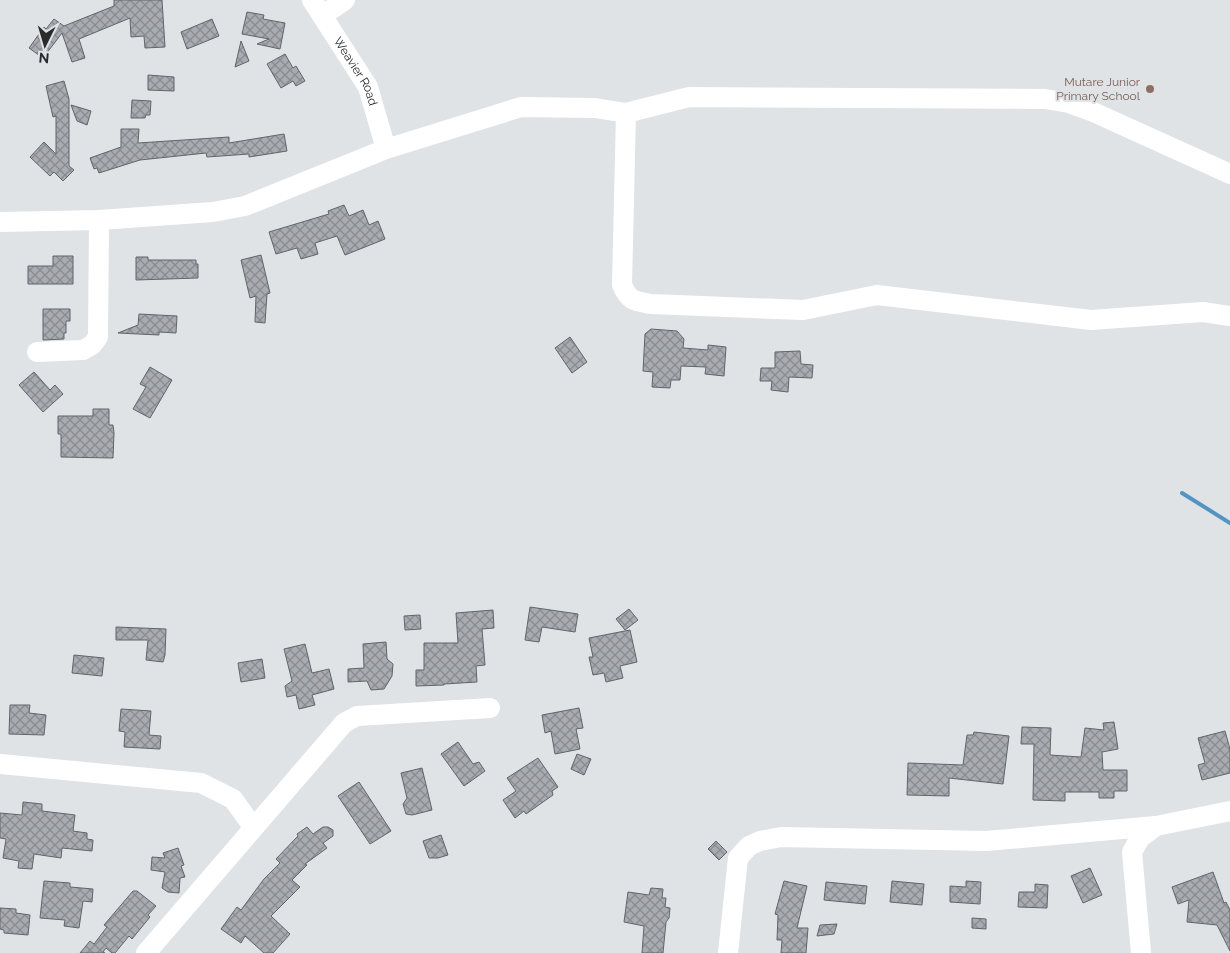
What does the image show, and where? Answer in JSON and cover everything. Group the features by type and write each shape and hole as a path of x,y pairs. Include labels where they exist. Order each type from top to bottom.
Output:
{"street":[{"path":"317,8 345,0"},
{"name":"Weavier Road","path":"317,8 368,87 386,149"},
{"path":"0,222 99,220 213,212 245,206 386,149 521,107 595,108 626,113 690,98 1045,99 1069,102 1230,174"},
{"path":"626,113 622,285 626,295 634,302 803,310 877,295 1091,320 1203,312 1230,316"},
{"path":"37,352 83,350 92,345 98,337 99,220"},
{"path":"146,953 344,723 357,716 490,708"},
{"path":"0,764 201,783 233,799 253,827"},
{"path":"728,953 738,858 749,846 760,841 780,837 986,841 1156,826 1230,811"},
{"path":"1141,953 1132,852 1140,838 1156,826"}],"building":[{"path":"114,0 162,0 165,47 145,48 144,36 131,37 130,18 79,39 85,58 72,62 62,33 43,58 29,48 44,27 46,29 54,19 64,26 114,6"},
{"path":"247,12 264,15 263,19 285,23 280,49 257,44 269,39 242,34"},
{"path":"212,19 219,36 187,49 181,32"},
{"path":"241,41 249,61 235,67"},
{"path":"285,54 293,68 296,66 305,81 296,86 293,81 281,88 267,64"},
{"path":"148,75 174,77 174,91 148,90"},
{"path":"64,81 69,99 69,166 74,170 63,181 54,172 50,176 30,157 44,142 56,154 56,116 53,117 46,86"},
{"path":"132,100 151,101 150,115 146,115 145,118 131,118"},
{"path":"71,105 91,111 87,125 77,121"},
{"path":"121,129 139,129 138,143 229,137 229,143 284,134 287,151 249,157 249,154 207,157 206,153 140,160 99,173 97,168 94,169 90,158 121,147"},
{"path":"344,205 349,216 363,210 369,225 378,221 385,239 345,255 337,236 315,243 318,254 301,259 297,248 276,254 269,232 329,214 328,211"},
{"path":"261,255 270,293 267,294 265,323 255,322 256,296 250,298 241,260"},
{"path":"53,256 73,256 73,284 28,284 28,266 53,266"},
{"path":"136,257 148,257 148,260 196,260 196,264 198,264 198,278 136,280"},
{"path":"43,309 70,309 70,321 66,321 64,339 43,340"},
{"path":"139,314 177,316 176,333 159,332 159,335 118,333 138,325"},
{"path":"651,329 677,331 684,339 683,348 708,350 708,345 726,347 724,376 705,374 706,367 681,366 680,380 671,380 670,388 652,387 653,372 643,371 645,334"},
{"path":"570,337 587,362 572,373 555,348"},
{"path":"800,351 801,364 813,365 812,378 789,377 788,392 771,390 772,381 760,381 761,368 775,368 775,352"},
{"path":"150,367 172,380 150,418 133,409 146,387 140,384"},
{"path":"34,372 50,390 55,385 63,394 43,412 19,385"},
{"path":"93,409 109,409 109,425 113,425 114,433 113,458 61,457 61,434 58,434 58,416 93,416"},
{"path":"530,607 578,614 575,632 542,627 539,642 525,640"},
{"path":"629,609 638,620 625,630 616,619"},
{"path":"493,610 494,628 482,629 485,665 476,666 477,682 416,686 416,670 424,670 424,643 458,643 456,613"},
{"path":"420,615 421,629 405,630 404,616"},
{"path":"116,627 166,629 163,662 146,660 148,640 116,640"},
{"path":"630,630 637,662 620,666 623,678 606,682 604,673 593,675 589,657 593,657 589,638"},
{"path":"386,642 387,659 393,664 392,676 384,689 371,690 367,681 348,682 348,669 364,668 363,644"},
{"path":"305,644 312,673 329,669 334,689 312,695 315,705 299,709 296,695 287,697 285,686 292,681 284,649"},
{"path":"74,655 104,658 102,676 72,673"},
{"path":"262,659 265,678 241,682 238,663"},
{"path":"10,705 30,705 29,713 46,715 44,735 9,734"},
{"path":"579,708 583,728 576,729 580,749 555,754 551,731 545,733 542,715"},
{"path":"121,709 151,711 149,735 161,736 160,749 124,747 125,732 119,731"},
{"path":"1114,722 1118,749 1102,752 1103,770 1127,770 1127,791 1114,791 1114,798 1099,798 1099,792 1065,792 1065,801 1033,800 1034,744 1021,744 1022,727 1051,728 1050,755 1081,757 1085,728 1104,730 1103,723"},
{"path":"1225,731 1230,749 1230,773 1202,780 1198,765 1205,763 1198,738"},
{"path":"974,732 1009,736 1003,784 949,778 949,796 907,795 908,763 963,765 967,735 973,735"},
{"path":"458,742 473,764 479,762 485,771 464,786 441,754"},
{"path":"577,754 591,759 584,775 571,769"},
{"path":"538,758 558,787 552,791 553,795 526,814 524,811 515,818 503,800 516,791 507,778"},
{"path":"422,768 432,810 412,815 406,814 403,804 407,798 401,773"},
{"path":"359,782 391,831 370,844 338,796"},
{"path":"23,802 42,804 42,811 75,815 73,831 87,833 87,839 93,840 92,851 62,848 61,858 34,854 32,869 18,868 19,861 3,858 6,839 0,838 0,813 22,815"},
{"path":"307,827 313,834 323,827 328,827 333,830 333,836 323,843 327,848 305,864 307,865 292,880 300,887 271,916 290,934 273,953 264,953 245,936 241,943 221,929 237,907 241,910 264,879 280,863 276,859 298,836 297,834"},
{"path":"441,835 448,855 429,858 423,841"},
{"path":"716,841 727,852 719,860 708,849"},
{"path":"178,848 184,865 181,866 185,877 180,878 179,893 168,892 162,888 165,872 151,870 152,857 165,858 163,853"},
{"path":"1090,868 1102,895 1083,903 1071,876"},
{"path":"1213,872 1224,903 1226,902 1230,910 1230,951 1217,925 1187,922 1189,900 1178,904 1172,887"},
{"path":"44,881 70,883 70,887 93,889 92,902 83,901 79,928 64,926 65,920 40,918"},
{"path":"784,881 807,886 797,928 808,928 806,953 781,953 782,940 777,940 778,915 775,914"},
{"path":"892,881 924,884 922,905 890,902"},
{"path":"966,881 981,882 980,904 950,902 950,886 966,887"},
{"path":"826,882 867,886 865,904 824,900"},
{"path":"1035,884 1048,885 1047,908 1018,907 1019,892 1035,892"},
{"path":"651,888 663,889 662,898 666,898 665,907 670,908 669,918 666,922 663,953 642,953 644,926 624,922 628,892 649,895"},
{"path":"133,891 137,891 156,906 148,915 150,917 132,939 129,936 115,953 106,948 103,952 105,953 80,953 90,941 94,944 107,927 104,925"},
{"path":"0,908 16,909 16,913 30,915 28,935 4,933 4,930 0,929"},
{"path":"972,918 986,919 986,929 972,928"},
{"path":"837,924 834,934 817,936 820,925"}],"waterway":[{"path":"1182,493 1230,523"}],"place":[{"name":"Mutare Junior Primary School","path":"1150,89"}]}
